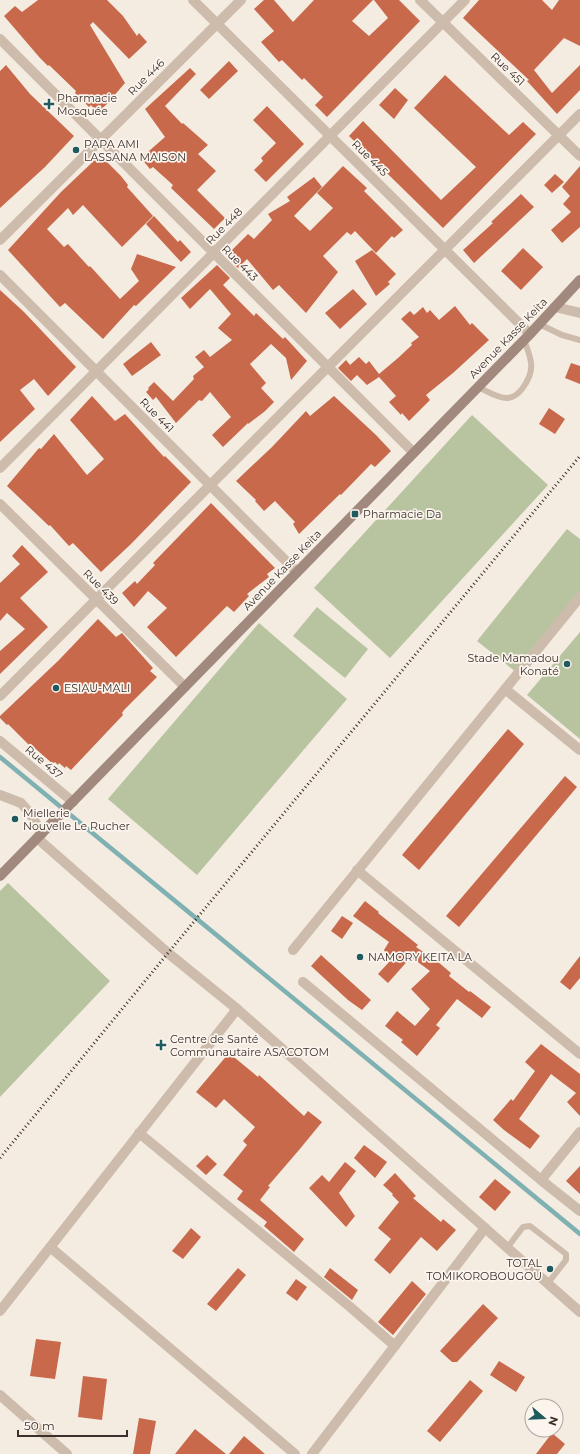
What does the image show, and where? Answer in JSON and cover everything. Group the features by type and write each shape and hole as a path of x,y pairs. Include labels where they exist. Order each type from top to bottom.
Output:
{"main road":[{"name":"Avenue Kasse Keita","path":"0,876 527,337 580,280"}],"street":[{"name":"Rue 445","path":"193,0 444,250 527,337"},
{"name":"Rue 446","path":"0,240 240,0"},
{"name":"Rue 451","path":"420,0 580,156"},
{"name":"Rue 448","path":"0,468 465,0"},
{"name":"Rue 443","path":"0,39 413,452"},
{"path":"0,696 580,114"},
{"name":"Rue 441","path":"0,275 297,572"},
{"path":"555,307 580,313"},
{"name":"Rue 439","path":"0,504 185,687"},
{"path":"293,950 580,597"},
{"path":"505,689 580,750"},
{"name":"Rue 437","path":"0,741 70,805"},
{"path":"0,795 21,802 30,813 40,836 168,953 237,1009 580,1312"},
{"path":"357,870 580,1054"},
{"path":"303,982 580,1211"},
{"path":"0,1311 237,1009"},
{"path":"541,1180 580,1132"},
{"path":"139,1133 349,1306 395,1346"},
{"path":"312,1454 485,1228"},
{"path":"50,1247 295,1454"},
{"path":"0,1395 67,1454"}],"lane":[{"path":"539,324 562,335 580,340"},
{"path":"478,386 498,396 508,398 518,395 532,374 527,337"},
{"path":"507,1248 523,1227 530,1226 566,1254 566,1260 548,1283"}],"green space":[{"path":"472,415 548,485 390,658 314,588"},
{"path":"567,529 580,539 580,592 516,672 477,641"},
{"path":"317,607 368,649 345,678 293,636"},
{"path":"259,623 347,699 197,875 108,799"},
{"name":"Stade Mamadou Konaté","path":"580,632 580,739 527,695"},
{"path":"8,883 110,981 0,1097 0,891"}],"building":[{"path":"38,0 107,0 123,16 137,36 139,33 147,42 129,59 93,22 90,25 125,83 97,113 91,105 89,107 75,93 76,91 40,58 4,16 15,6 22,12"},
{"path":"264,0 274,0 293,22 314,0 373,0 352,21 369,36 388,18 374,0 399,0 420,21 327,117 315,105 323,97 304,78 302,80 282,60 279,62 261,42 274,31 254,9"},
{"path":"479,0 542,0 552,10 559,0 580,0 580,46 564,38 534,70 552,93 580,65 580,90 557,114 527,81 529,80 463,18"},
{"path":"229,61 238,71 209,99 200,90"},
{"path":"6,65 30,94 74,136 45,167 0,208 0,71"},
{"path":"190,68 196,74 165,106 182,124 183,123 208,145 198,154 216,171 197,190 225,218 214,229 171,188 173,185 153,167 150,169 141,158 165,137 145,109"},
{"path":"445,75 509,135 523,122 536,134 443,228 349,136 363,121 441,200 476,167 414,108"},
{"path":"395,88 408,100 394,119 379,105"},
{"path":"267,106 304,144 266,182 254,170 263,161 261,158 276,143 253,120"},
{"path":"100,155 121,176 128,185 127,187 153,216 122,247 83,205 73,215 68,208 47,229 64,247 68,244 120,299 139,281 131,269 137,254 176,267 136,306 134,305 103,339 65,303 60,307 8,250 61,192"},
{"path":"343,166 367,188 364,191 403,230 394,238 392,236 376,253 355,231 351,235 347,232 323,256 338,272 306,313 279,285 273,290 247,259 238,268 226,256 248,234 254,239 272,220 268,214 290,201 287,197 314,177 322,187 294,216 310,231 333,208 317,193"},
{"path":"580,166 580,227 562,243 551,230 571,212 563,204 570,196 562,187"},
{"path":"555,174 564,182 552,193 544,185"},
{"path":"521,194 534,207 474,263 463,250 493,223 491,222"},
{"path":"154,216 178,242 180,240 191,252 181,262 146,224"},
{"path":"523,248 543,267 521,290 501,271"},
{"path":"372,250 396,274 388,282 390,284 376,296 355,261"},
{"path":"217,265 230,278 223,285 254,316 256,313 283,339 285,337 307,361 291,380 286,358 271,344 250,364 266,383 261,388 274,402 264,412 248,423 223,447 212,435 231,417 210,392 202,401 199,400 176,423 156,397 153,400 146,392 154,382 173,401 194,379 193,376 204,367 195,357 204,350 210,357 232,340 218,328 231,314 210,289 190,309 181,298"},
{"path":"353,289 367,304 340,329 325,313"},
{"path":"0,290 24,312 76,367 48,396 34,379 20,390 35,409 0,442"},
{"path":"455,306 470,325 472,323 489,340 426,395 430,400 409,421 389,402 396,396 379,377 367,385 357,375 351,381 338,368 346,360 350,365 359,357 366,364 369,361 379,374 419,337 401,319 410,311 414,315 423,307 427,313 430,310 439,320"},
{"path":"151,342 161,355 132,376 123,364"},
{"path":"571,363 580,366 580,384 565,378"},
{"path":"92,396 115,421 125,414 164,457 165,456 191,482 131,544 101,572 73,543 69,546 50,525 49,526 7,486 39,448 41,449 54,434 87,475 104,459 70,420"},
{"path":"334,396 391,451 375,467 371,464 341,495 340,494 299,534 293,524 295,522 275,501 264,511 255,501 256,500 236,481 272,447 306,411 310,416"},
{"path":"549,408 565,419 555,434 539,424"},
{"path":"211,503 275,568 267,574 269,577 247,594 249,596 234,612 227,606 176,657 147,627 167,608 148,591 134,607 122,593 135,581 137,584 155,565 153,563"},
{"path":"22,545 48,572 20,598 48,627 0,674 0,651 25,629 7,613 0,621 0,583 20,564 12,556"},
{"path":"98,619 116,637 122,633 153,668 150,671 157,677 124,710 122,713 123,715 71,770 66,766 65,768 59,763 58,765 55,762 53,764 30,744 29,745 0,718 0,716 59,660"},
{"path":"508,729 524,744 419,870 402,855"},
{"path":"565,776 577,787 459,927 446,916"},
{"path":"365,901 418,945 416,947 437,961 451,973 449,976 491,1007 482,1018 457,999 436,1025 440,1028 417,1056 401,1042 403,1040 385,1026 397,1011 415,1026 430,1009 411,989 430,971 411,957 388,983 378,974 390,961 384,950 389,942 353,916"},
{"path":"342,916 353,923 342,939 331,931"},
{"path":"321,955 371,1000 362,1010 348,1000 311,966"},
{"path":"580,956 580,978 570,990 560,982"},
{"path":"541,1044 580,1074 580,1116 567,1102 576,1093 551,1074 519,1119 540,1136 530,1149 493,1120 511,1099 513,1101 535,1071 525,1062"},
{"path":"229,1053 258,1077 259,1075 304,1116 308,1111 322,1122 268,1186 270,1187 260,1200 304,1239 294,1252 264,1226 267,1222 237,1199 243,1191 223,1175 247,1145 243,1141 255,1127 224,1099 216,1108 196,1092"},
{"path":"364,1145 387,1162 375,1178 354,1158"},
{"path":"207,1155 217,1164 206,1175 196,1166"},
{"path":"345,1162 356,1171 339,1193 355,1216 346,1227 309,1188 322,1175 329,1182"},
{"path":"580,1166 580,1194 566,1181"},
{"path":"395,1173 416,1196 413,1198 441,1222 443,1219 456,1230 437,1251 421,1237 390,1274 374,1260 391,1239 378,1228 399,1202 383,1185"},
{"path":"495,1179 511,1192 495,1211 479,1197"},
{"path":"191,1228 201,1237 183,1259 172,1251"},
{"path":"238,1268 246,1275 216,1311 207,1304"},
{"path":"330,1268 358,1290 352,1300 324,1277"},
{"path":"296,1279 307,1287 297,1301 286,1293"},
{"path":"412,1281 426,1294 393,1335 378,1322"},
{"path":"483,1304 498,1318 457,1362 452,1362 440,1351"},
{"path":"36,1339 61,1342 55,1379 30,1376"},
{"path":"499,1361 525,1377 516,1392 490,1375"},
{"path":"83,1376 107,1379 102,1420 78,1417"},
{"path":"470,1380 483,1391 440,1442 427,1431"},
{"path":"139,1418 156,1421 150,1454 133,1454"},
{"path":"195,1429 226,1454 175,1454"},
{"path":"244,1436 265,1454 229,1454"},
{"path":"548,1438 558,1438 565,1444 557,1454 536,1454"}],"waterway":[{"path":"0,757 580,1234"}],"railway":[{"path":"0,1158 580,456"}],"place":[{"name":"Pharmacie Mosquée","path":"49,104"},
{"name":"PAPA AMI LASSANA MAISON","path":"76,150"},
{"name":"Pharmacie Da","path":"355,514"},
{"name":"Stade Mamadou Konaté","path":"567,664"},
{"name":"ESIAU-MALI","path":"56,688"},
{"name":"Miellerie Nouvelle Le Rucher","path":"15,819"},
{"name":"NAMORY KEITA LA","path":"360,957"},
{"name":"Centre de Santé Communautaire ASACOTOM","path":"161,1045"},
{"name":"TOTAL TOMIKOROBOUGOU","path":"550,1269"}]}
